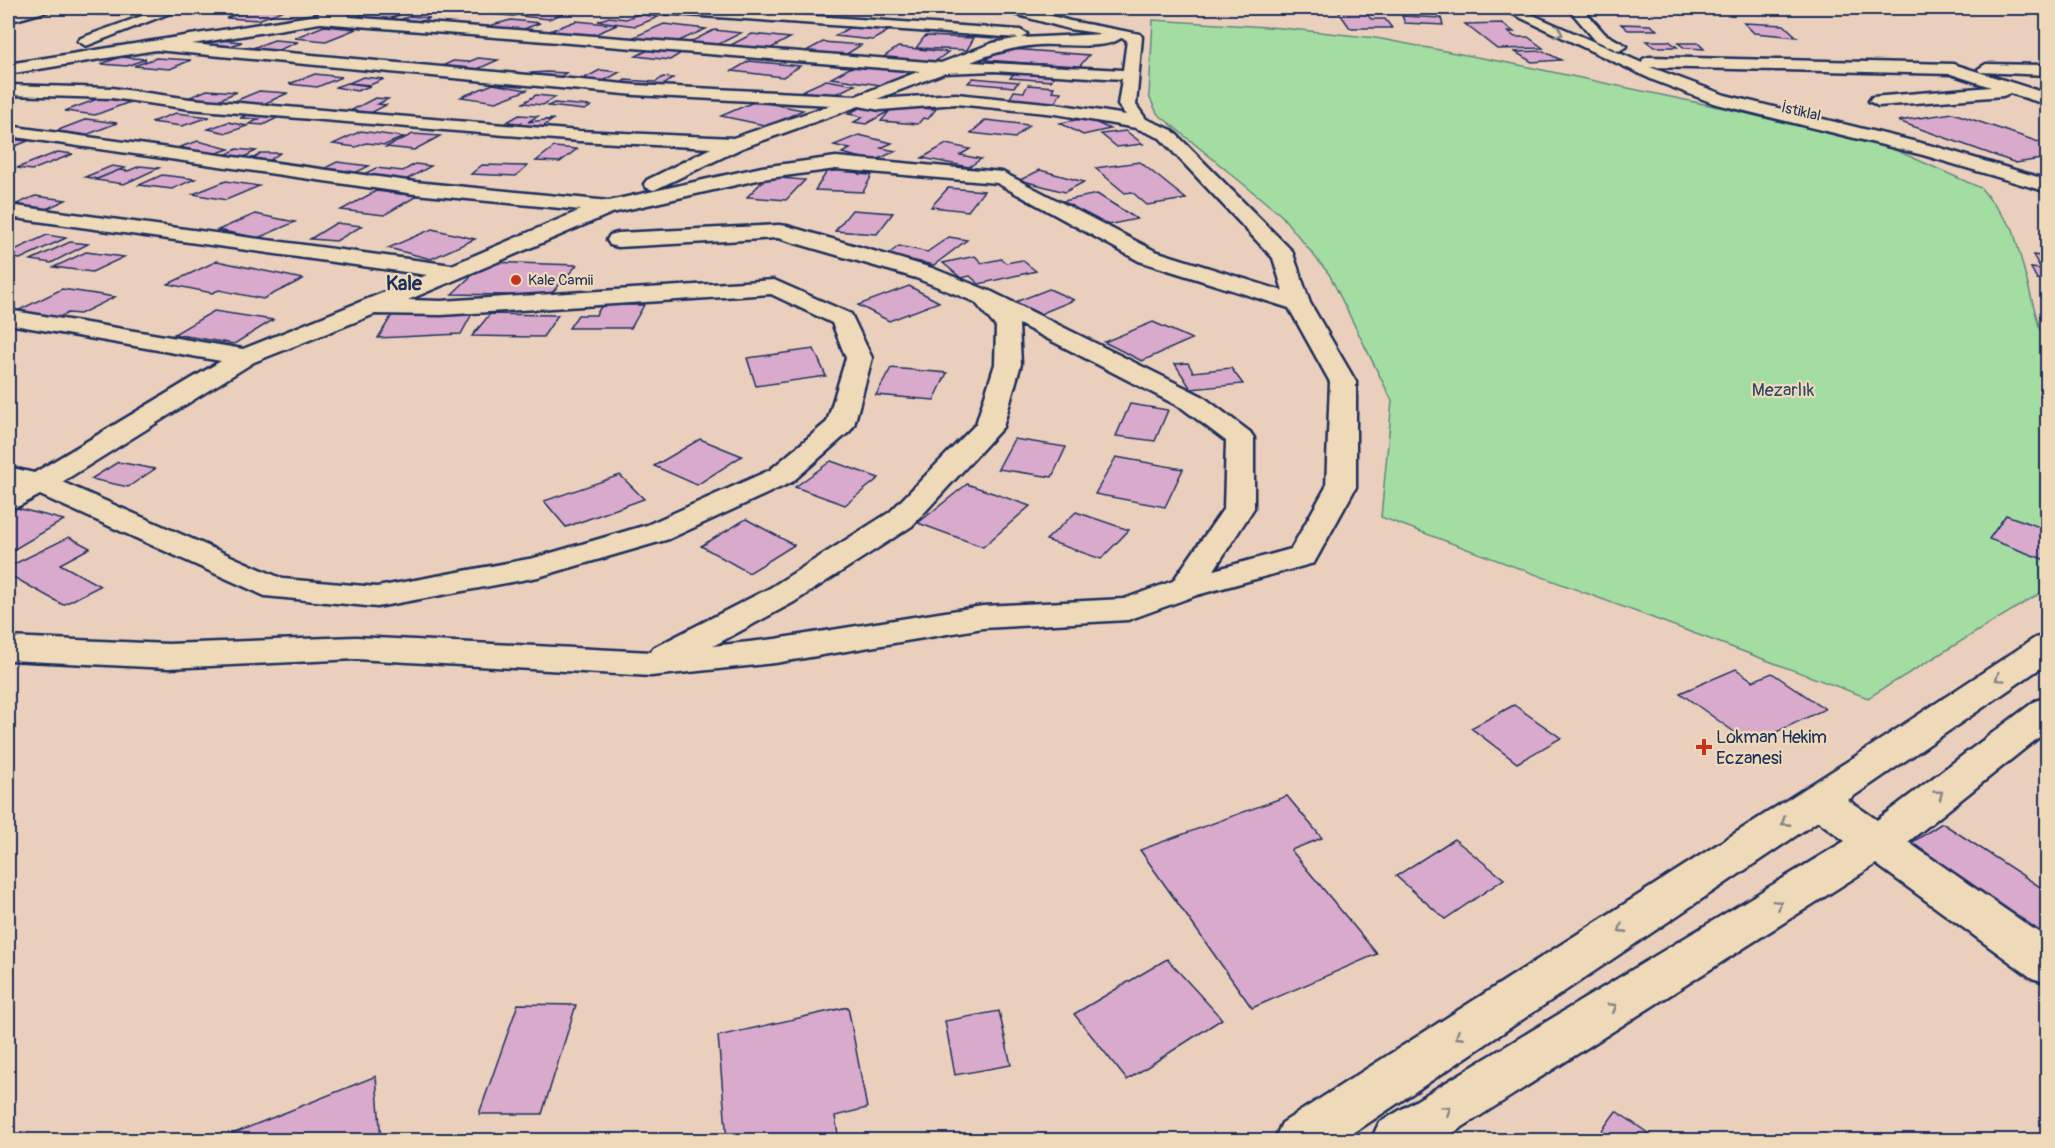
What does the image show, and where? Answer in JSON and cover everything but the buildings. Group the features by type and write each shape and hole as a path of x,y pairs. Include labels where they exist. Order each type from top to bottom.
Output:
{"street":[{"path":"8,18 43,8"},
{"path":"8,69 176,8"},
{"path":"321,19 334,8"},
{"path":"8,69 383,8"},
{"path":"644,8 1135,37 1127,105 1140,123"},
{"path":"1009,8 1105,36"},
{"path":"1507,8 1659,77 1719,99 1930,151 2048,186"},
{"name":"İstiklal","path":"1575,8 1600,37 1673,74 1739,97 1897,135 2048,176"},
{"path":"660,23 699,10"},
{"path":"321,19 946,68 994,66 1131,75"},
{"path":"606,42 639,30"},
{"path":"8,500 245,357 372,307 609,207 735,144 858,101 998,46 1040,40 1105,36"},
{"path":"8,650 168,656 356,648 651,664 775,651 982,617 1128,609 1185,588 1303,556 1341,487 1343,382 1298,303 1284,256 1166,134 1140,123 1056,109 956,99 880,105 858,101 635,90 155,45"},
{"path":"1649,62 2048,70"},
{"path":"1953,69 2048,100"},
{"path":"8,90 112,93 190,104 520,131 735,144"},
{"path":"1878,101 2017,90"},
{"path":"8,131 415,188 609,207 762,173 836,163 1002,178 1147,256 1298,303"},
{"path":"8,211 453,272"},
{"path":"618,240 780,231 924,273 984,297 1192,402 1239,438 1239,508 1185,588"},
{"path":"8,476 39,483 277,589 377,597 538,567 648,535 781,476 840,426 858,358 842,320 774,287 441,309 372,307"},
{"path":"651,664 782,595 901,519 989,427 1008,364 1008,326 984,297"},
{"path":"8,317 245,357"},
{"path":"1300,1140 2048,646"},
{"path":"1397,1140 1878,842 2048,710"},
{"path":"1818,800 2048,964"}],"green space":[{"name":"Mezarlık","path":"1153,20 1282,28 1376,38 1519,65 1723,108 1891,148 1981,188 2013,229 2047,356 2047,589 1868,698 1381,517 1392,401 1329,274 1281,215 1157,113 1149,96"}],"place":[{"name":"Kale Camii","path":"516,280"},
{"name":"Lokman Hekim Eczanesi","path":"1704,747"}],"district":[{"name":"Kale","path":"404,283"}]}
